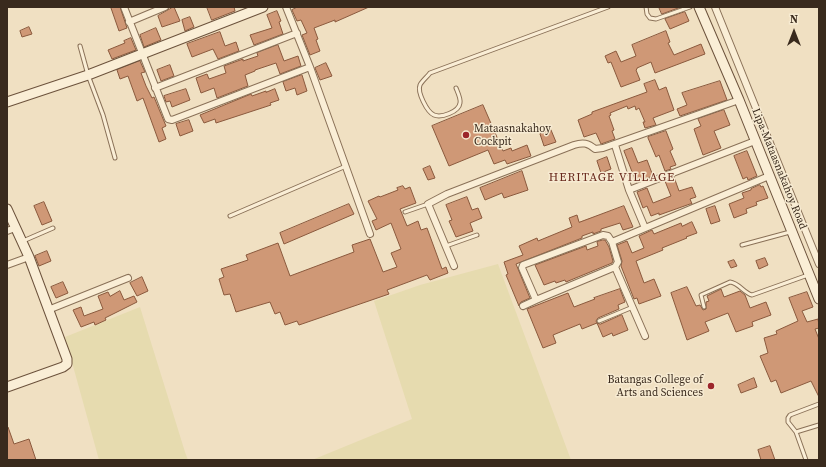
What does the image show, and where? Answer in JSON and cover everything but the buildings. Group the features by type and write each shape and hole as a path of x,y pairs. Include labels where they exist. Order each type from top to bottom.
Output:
{"street":[{"path":"124,7 168,120 172,120 310,67"},
{"path":"129,22 166,7"},
{"path":"7,102 88,75 264,7"},
{"path":"286,7 310,67 370,234"},
{"name":"Lipa-Mataasnakahoy Road","path":"699,7 737,96 819,299"},
{"path":"715,7 819,264"},
{"path":"155,88 297,33"},
{"path":"454,266 428,204 447,194 574,145 586,143 596,149 599,149 615,145 737,96"},
{"path":"629,190 755,141"},
{"path":"615,145 629,190 645,228"},
{"path":"612,242 769,176"},
{"path":"7,208 11,229 22,242 29,257 67,359 67,364 63,367 7,387"},
{"path":"523,306 615,267 618,262 612,242 608,236 603,235 523,265 522,268 536,300"},
{"path":"7,265 29,257"},
{"path":"615,267 645,336"},
{"path":"48,310 128,278"}],"lane":[{"path":"456,88 460,102 459,108 449,114 438,116 430,112 421,97 419,90 420,84 430,73 608,7"},
{"path":"646,7 647,14 650,18 656,19 690,7"},
{"path":"80,46 88,75 103,115 115,158"},
{"path":"230,216 346,166"},
{"path":"405,212 428,204"},
{"path":"22,242 53,228"},
{"path":"742,245 791,231"},
{"path":"446,246 477,235"},
{"path":"704,307 701,295 730,282 752,295 809,274"},
{"path":"599,321 632,307"},
{"path":"806,460 796,432 788,422 788,418 790,415 819,404"},
{"path":"796,432 819,425"}],"shaded area":[{"path":"498,264 571,460 312,460 412,419 374,301 420,285"},
{"path":"140,307 188,460 99,460 65,337"}],"place":[{"name":"Mataasnakahoy Cockpit","path":"466,135"},
{"name":"Batangas College of Arts and Sciences","path":"711,386"}],"district":[{"name":"HERITAGE VILLAGE","path":"612,178"}]}
